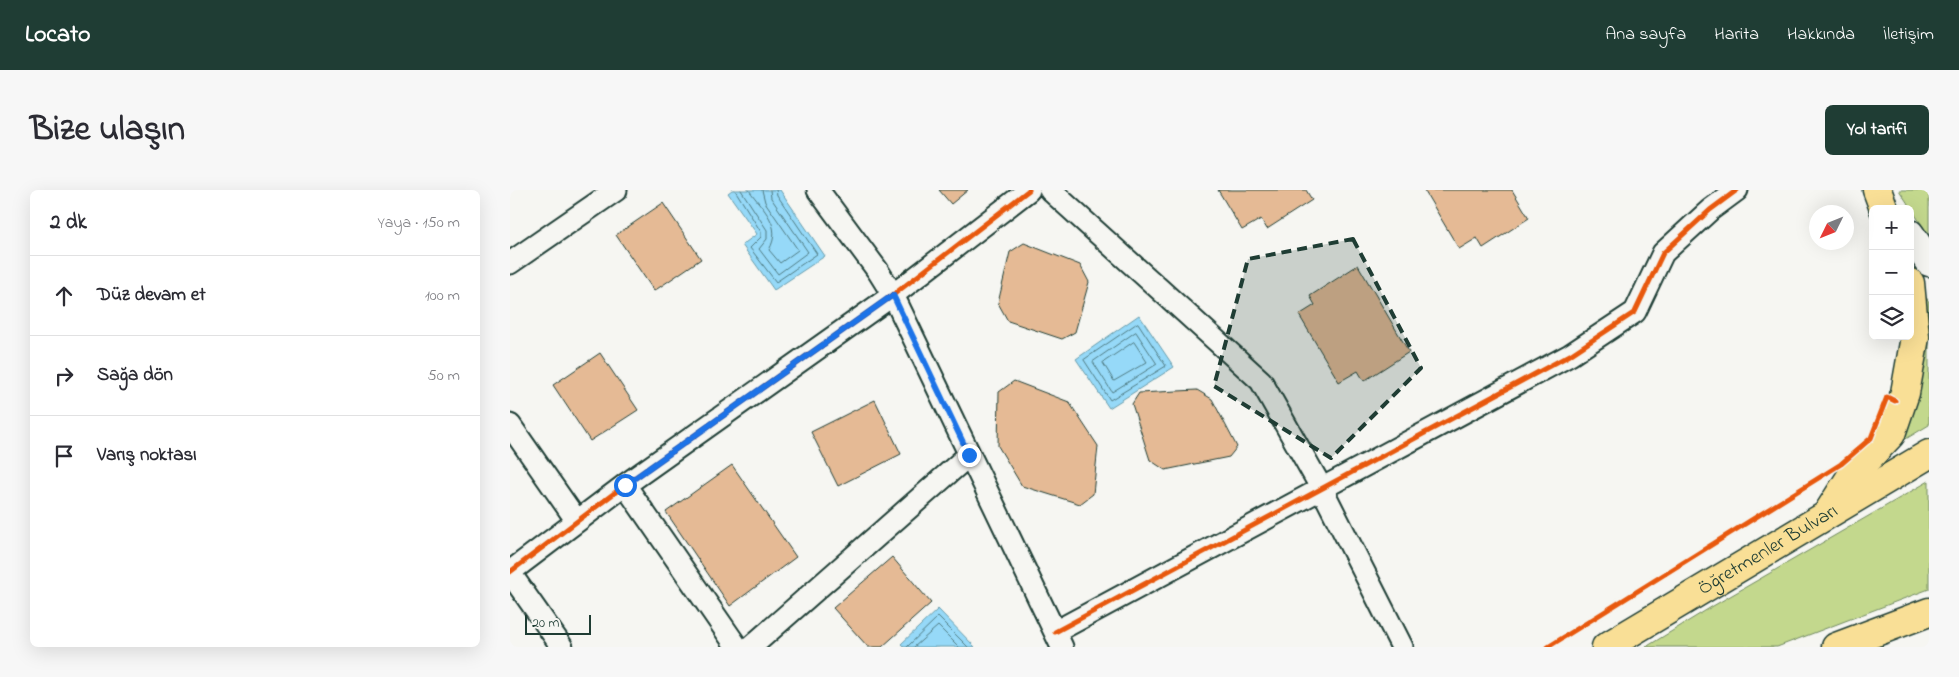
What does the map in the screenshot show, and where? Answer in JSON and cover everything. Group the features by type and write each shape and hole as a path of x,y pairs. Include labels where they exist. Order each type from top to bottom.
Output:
{"main road":[{"path":"1878,190 1883,205"},
{"path":"1878,190 1890,205"},
{"path":"1914,240 1929,262"},
{"path":"1827,514 1852,475 1891,434 1905,393 1916,337 1911,295"},
{"name":"Öğretmenler Bulvarı","path":"1606,647 1929,454"},
{"path":"1836,647 1929,612"},
{"path":"1895,625 1929,629"}],"street":[{"path":"510,263 616,190"},
{"path":"818,190 878,271 893,295 1058,640 1322,489 1570,355 1635,312 1663,253 1710,210 1737,190"},
{"path":"562,647 510,573 625,485 893,295 1029,190"},
{"path":"1050,190 1261,381 1322,489 1402,647"},
{"path":"510,425 577,520"},
{"path":"751,647 969,455"},
{"path":"625,485 737,647"}],"highlighted area":[{"path":"1353,239 1421,368 1331,458 1214,386 1248,259"}],"green space":[{"path":"1899,190 1926,190 1929,194 1929,236 1914,213 1914,205 1909,205"},
{"path":"1920,287 1929,302 1929,425 1899,443 1914,340"},
{"path":"1929,481 1929,589 1777,647 1646,647 1713,606"}],"water":[{"path":"732,190 780,190 825,256 774,290 742,245 757,234 728,193"},
{"path":"1139,315 1174,367 1109,408 1076,359"},
{"path":"938,609 975,647 904,647 901,644"}],"building":[{"path":"939,190 968,190 951,204"},
{"path":"1218,190 1306,190 1312,200 1267,229 1261,219 1242,230"},
{"path":"1424,190 1512,190 1529,218 1483,248 1477,238 1459,249"},
{"path":"663,203 701,259 654,291 616,235"},
{"path":"1024,243 1080,265 1089,282 1075,332 1062,339 1008,321 998,303 1010,252"},
{"path":"1358,265 1409,352 1364,381 1358,371 1339,382 1299,315 1315,305 1310,296"},
{"path":"600,353 638,410 590,441 553,385"},
{"path":"1014,381 1069,402 1098,446 1093,494 1080,504 1022,486 998,446 999,392"},
{"path":"1197,390 1212,399 1237,447 1229,457 1165,470 1150,460 1132,404 1139,393"},
{"path":"875,400 901,454 838,486 811,432"},
{"path":"732,465 796,557 730,606 666,512"},
{"path":"892,557 931,603 882,647 868,647 833,608"}],"cycle path":[{"path":"510,572 625,485 893,295 1029,190"},
{"path":"1055,632 1570,355 1635,312 1663,253 1710,210 1737,190"},
{"path":"1548,647 1841,464 1871,438 1887,397 1895,401"}],"route":[{"path":"625,485 893,295 969,455"}]}
